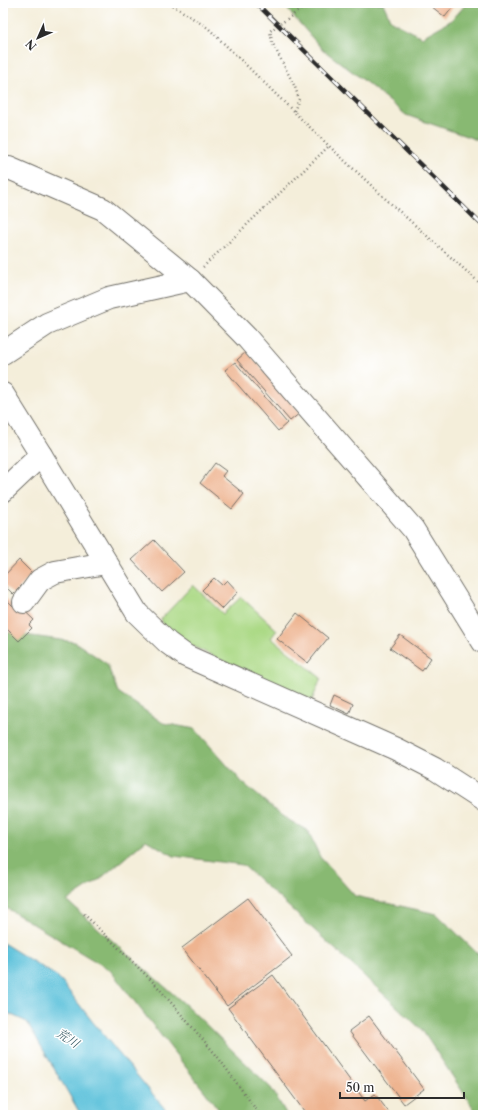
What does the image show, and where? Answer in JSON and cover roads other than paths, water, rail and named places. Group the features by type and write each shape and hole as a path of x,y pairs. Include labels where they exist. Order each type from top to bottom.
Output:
{"street":[{"path":"3,168 9,168 103,209 190,280 247,338 413,529 483,642"},
{"path":"3,353 46,324 109,298 190,280"},
{"path":"3,394 137,613 168,644 186,656 396,749 435,769 483,800"},
{"path":"3,491 41,455"},
{"path":"24,602 40,580 55,572 106,563"}],"water":[{"name":"荒川","path":"3,943 58,977 92,1021 170,1115 81,1115 27,1022 3,1011"}],"railway":[{"path":"256,3 483,226"}]}
